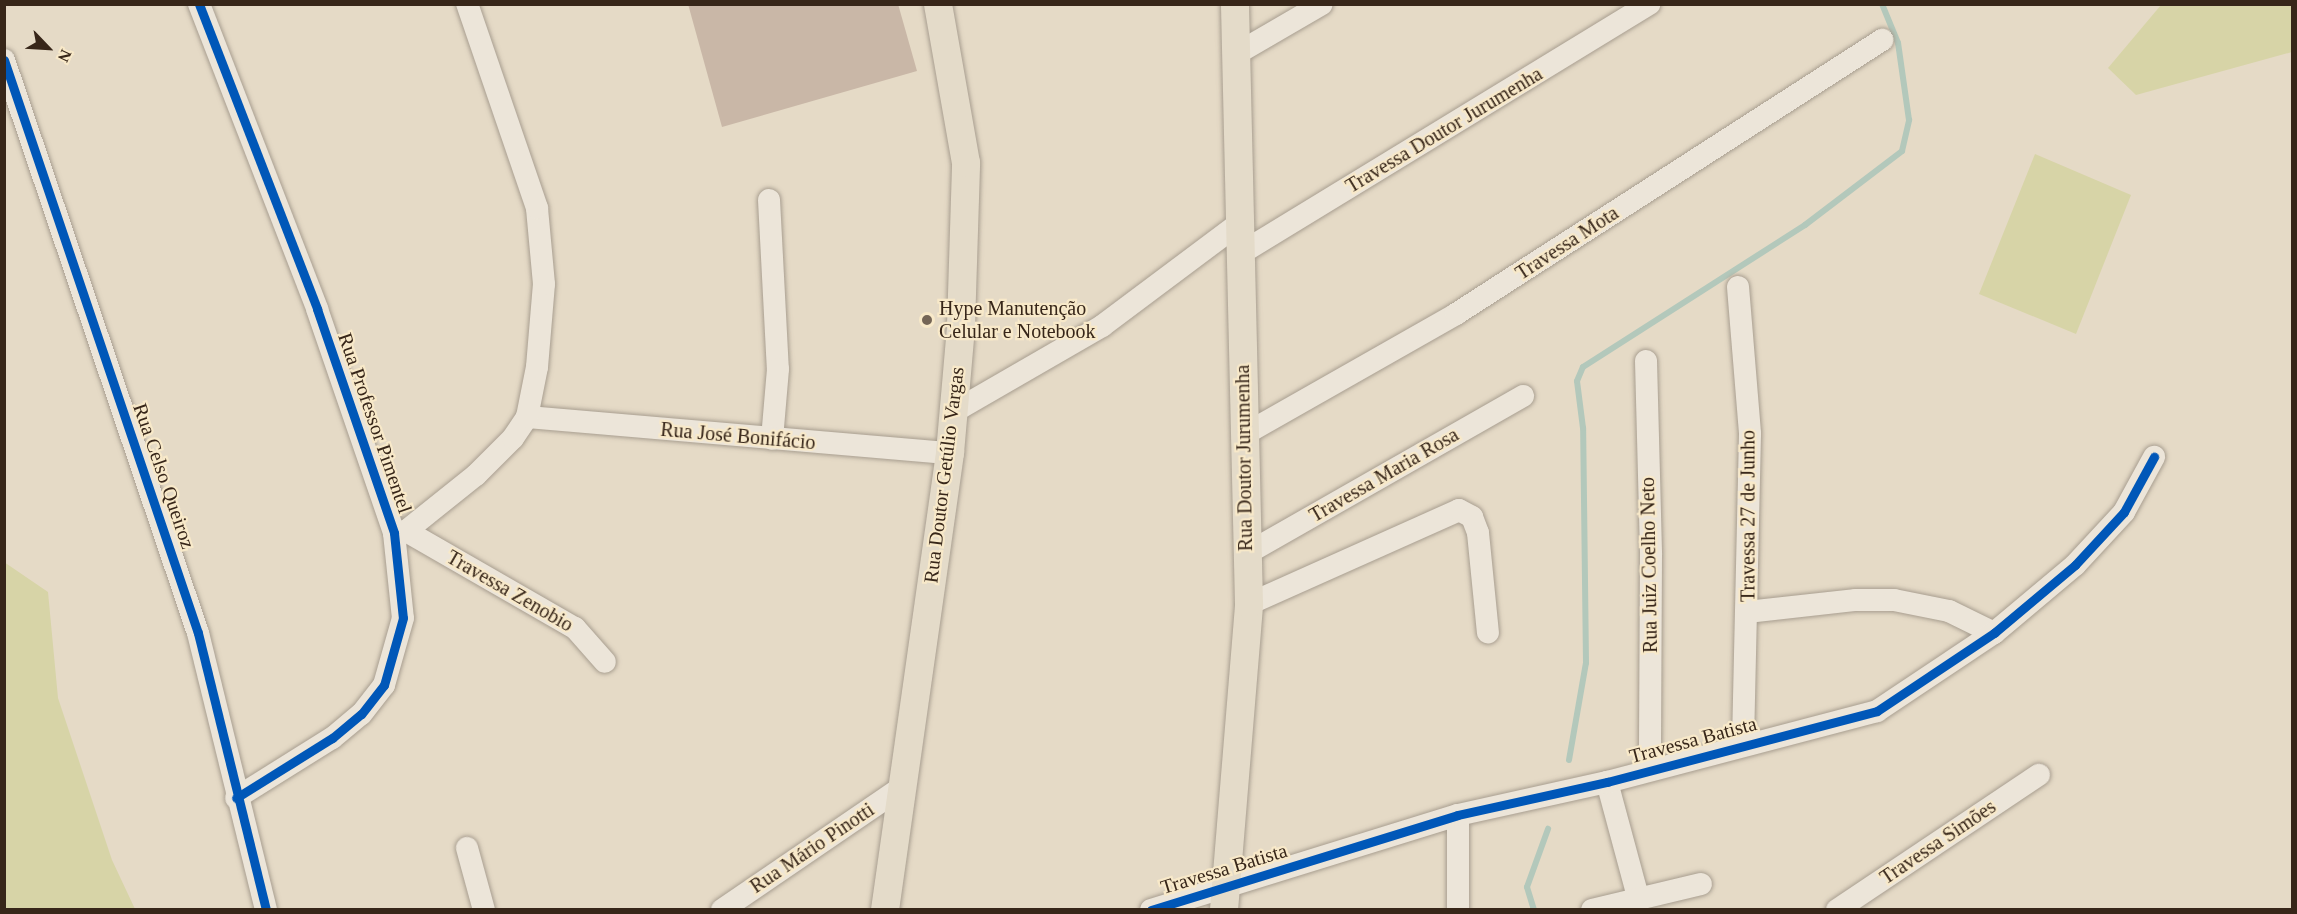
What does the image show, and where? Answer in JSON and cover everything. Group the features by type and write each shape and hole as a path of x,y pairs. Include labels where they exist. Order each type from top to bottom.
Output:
{"main road":[{"name":"Rua Doutor Getúlio Vargas","path":"885,909 955,411 966,163 938,4"},
{"name":"Rua Doutor Jurumenha","path":"1225,899 1249,604 1237,225 1235,4"}],"street":[{"name":"Rua Professor Pimentel","path":"199,4 400,532 403,618 384,685 362,714 332,738 236,798"},
{"path":"400,532 476,476 513,438 527,417 537,367 543,243 520,150 467,4"},
{"path":"1236,54 1323,4"},
{"name":"Travessa Doutor Jurumenha","path":"1238,255 1650,4"},
{"name":"Travessa Mota","path":"1245,434 1456,314 1882,40"},
{"name":"Rua Celso Queiroz","path":"4,60 198,633 236,798 266,909"},
{"path":"769,200 778,369 772,439"},
{"path":"955,411 1102,326 1237,225"},
{"name":"Travessa 27 de Junho","path":"1738,287 1750,434 1748,612 1743,745"},
{"name":"Rua Juiz Coelho Neto","path":"1646,360 1651,555 1650,770"},
{"name":"Travessa Maria Rosa","path":"1246,554 1523,396"},
{"name":"Rua José Bonifácio","path":"527,417 950,453"},
{"name":"Travessa Batista","path":"1151,909 1225,899 1458,815 1607,782 1877,711 1938,674 1994,633 2102,539 2124,512 2154,457"},
{"path":"1249,604 1459,510 1472,518 1478,533 1488,633"},
{"name":"Travessa Zenobio","path":"400,532 575,628 605,662"},
{"path":"1748,612 1856,600 1894,600 1949,611 1994,633"},
{"name":"Travessa Simões","path":"1837,909 2039,775"},
{"path":"1607,782 1639,901"},
{"name":"Rua Mário Pinotti","path":"722,909 902,787"},
{"path":"1458,815 1458,909"},
{"path":"467,848 484,909"},
{"path":"1592,909 1639,901 1701,884"}],"shaded area":[{"path":"2161,5 2292,5 2292,52 2136,95 2108,68"},
{"path":"2035,154 2131,195 2076,334 1979,294"},
{"path":"4,562 48,592 58,698 112,860 135,909 5,909"}],"building":[{"path":"688,4 898,4 917,71 722,127"}],"waterway":[{"path":"1569,760 1586,663 1583,428 1577,381 1583,367 1805,225 1902,151 1909,120 1898,43 1882,4"},
{"path":"1534,910 1527,887 1548,829"}],"cycle path":[{"path":"199,4 317,309 394,533 403,618 384,685 361,714 332,738 236,798"},
{"path":"4,60 198,633 266,910"},
{"path":"1151,910 1458,815 1607,782 1877,711 1994,633 2075,565 2124,512 2154,457"}],"place":[{"name":"Hype Manutenção Celular e Notebook","path":"927,320"}]}
